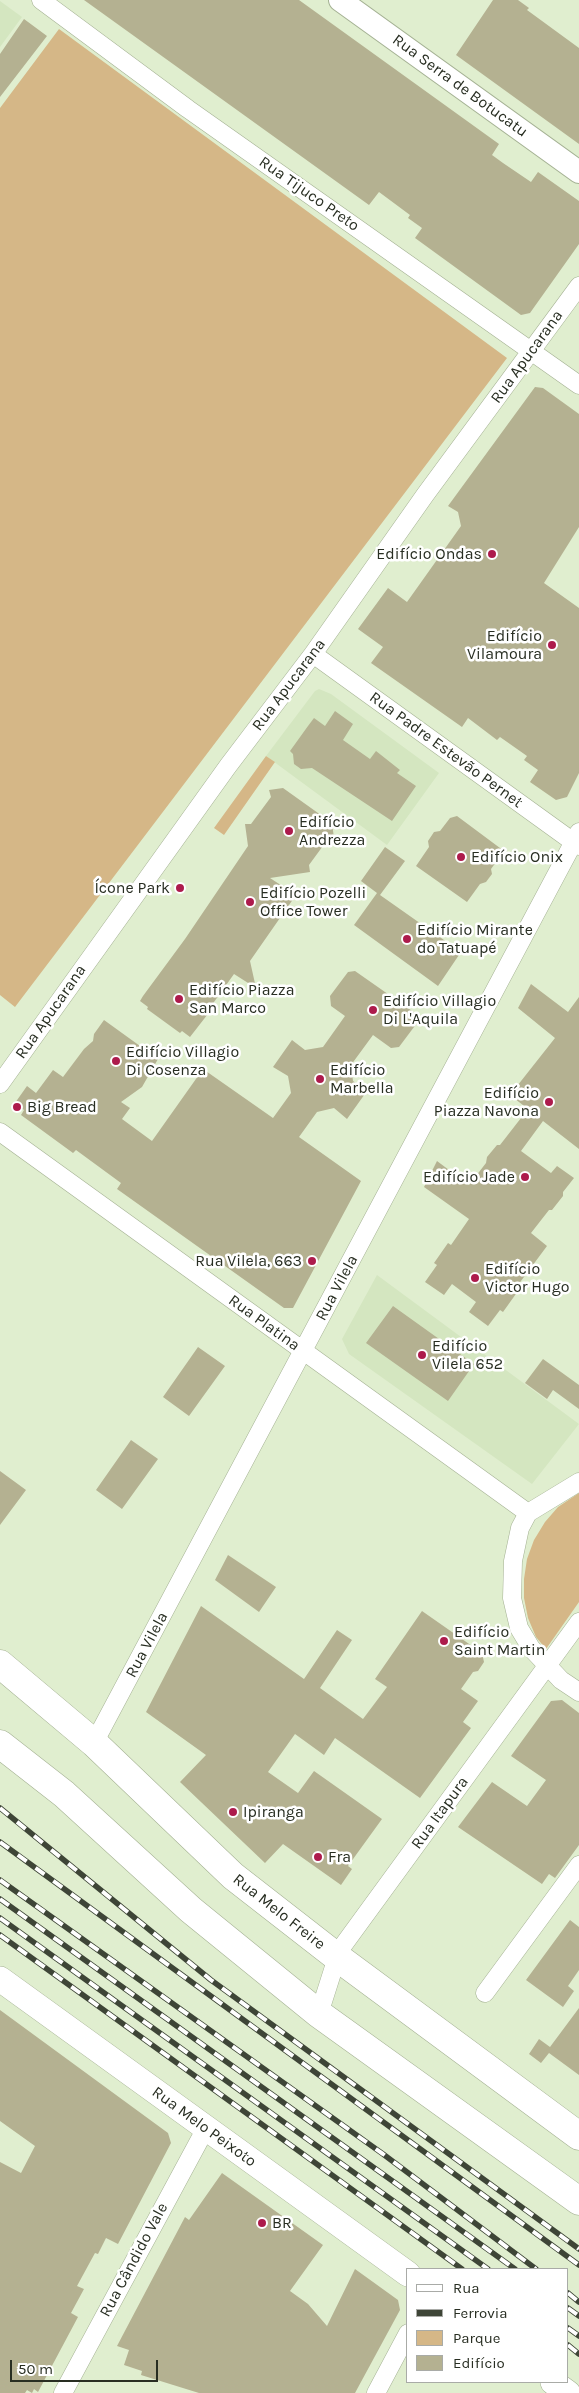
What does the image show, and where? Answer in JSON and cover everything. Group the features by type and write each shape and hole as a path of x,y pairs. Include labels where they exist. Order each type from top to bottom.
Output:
{"highway":[{"name":"Rua Melo Freire","path":"0,1664 94,1742 232,1876 337,1958 579,2136"},
{"path":"0,1744 64,1794 192,1910 320,2014 579,2201"}],"main road":[{"name":"Rua Melo Peixoto","path":"0,1979 406,2273"},
{"path":"554,2383 568,2393"}],"street":[{"name":"Rua Tijuco Preto","path":"41,0 188,109 579,385"},
{"name":"Rua Serra de Botucatu","path":"340,0 579,172"},
{"name":"Rua Apucarana","path":"0,1084 228,766 314,654 425,495 579,286"},
{"name":"Rua Padre Estevão Pernet","path":"314,654 577,840"},
{"name":"Rua Vilela","path":"94,1742 577,840"},
{"name":"Rua Platina","path":"0,1132 528,1513"},
{"path":"579,1482 528,1513 520,1528 513,1561 512,1598 519,1628 531,1648 547,1666 579,1692"},
{"name":"Rua Itapura","path":"320,2014 339,1951 579,1622"},
{"path":"484,1993 579,1865"},
{"name":"Rua Cândido Vale","path":"63,2393 206,2128"},
{"path":"376,2393 406,2337"}],"shaded area":[{"path":"0,1 22,17 0,47"},
{"path":"319,689 331,694 439,773 387,845 266,756 315,691"},
{"path":"377,1275 579,1424 532,1484 349,1354 342,1339"}],"green space":[{"path":"59,29 507,358 15,1007 0,995 0,108"},
{"path":"266,756 275,762 224,835 214,828"},
{"path":"579,1493 579,1602 546,1649 536,1637 528,1618 524,1598 527,1559 534,1540 545,1522 558,1507"}],"building":[{"path":"84,0 299,0 499,144 492,155 503,163 531,182 538,172 579,201 579,244 530,313 521,315 415,238 422,228 408,218 410,215 379,192 369,205"},
{"path":"493,0 518,0 529,8 527,10 579,48 579,144 456,55"},
{"path":"24,19 47,36 0,97 0,54"},
{"path":"535,387 543,388 579,414 579,527 544,583 579,608 579,773 567,797 556,800 530,782 538,770 524,760 527,756 500,737 497,740 468,718 462,727 371,663 383,647 358,629 388,588 407,602 461,526 458,512 448,506"},
{"path":"335,711 353,724 343,740 370,759 376,751 400,770 397,773 416,786 392,821 312,768 301,769 294,764 293,754 290,751 314,718 325,726"},
{"path":"283,788 332,823 334,838 328,839 309,865 310,872 270,878 296,895 250,961 256,988 234,974 209,1009 211,1010 190,1037 182,1031 180,1033 147,1009 148,1007 140,1001 248,846 245,824 251,824 271,797 269,790"},
{"name":"Edifício Onix","path":"457,816 504,851 491,869 492,874 486,882 480,884 467,902 416,866 429,847 428,841 434,832 440,831 450,818"},
{"name":"Edifício Mirante do Tatuapé","path":"385,847 405,861 380,895 461,952 438,986 354,925 377,893 361,881"},
{"path":"355,971 415,1013 417,1023 399,1047 391,1048 373,1035 351,1065 353,1081 367,1091 347,1119 334,1108 317,1112 299,1137 361,1181 293,1308 284,1308 117,1189 121,1183 76,1150 73,1153 21,1115 24,1110 15,1103 27,1086 36,1093 53,1070 63,1077 84,1049 93,1041 94,1034 104,1020 158,1059 142,1087 121,1102 130,1108 122,1119 152,1141 203,1069 273,1118 291,1093 288,1076 273,1067 292,1040 305,1050 323,1047 345,1016 331,1006 330,996 348,972"},
{"path":"531,984 568,1012 579,997 579,1149 543,1121 521,1151 551,1173 557,1166 574,1178 563,1192 563,1196 531,1233 547,1246 515,1289 518,1291 503,1312 500,1310 488,1326 469,1312 476,1302 452,1284 444,1295 425,1282 437,1265 434,1263 448,1243 451,1245 469,1219 424,1187 437,1161 469,1185 486,1163 487,1157 497,1145 500,1145 528,1109 510,1095 555,1038 518,1008"},
{"name":"Edifício Vilela 652","path":"393,1306 474,1364 448,1401 366,1343"},
{"path":"198,1347 225,1366 189,1416 163,1397"},
{"path":"543,1359 579,1385 579,1409 553,1390 547,1399 525,1383"},
{"path":"131,1440 158,1459 122,1509 96,1490"},
{"path":"0,1471 26,1490 0,1525"},
{"path":"228,1555 276,1587 259,1612 215,1580"},
{"path":"201,1606 304,1679 337,1630 352,1640 320,1688 363,1719 387,1687 375,1679 422,1611 482,1653 484,1662 478,1671 473,1672 461,1689 478,1701 463,1722 471,1728 420,1798 335,1738 324,1755 295,1734 268,1772 298,1793 314,1771 382,1819 348,1866 352,1869 341,1885 283,1844 265,1863 180,1782 206,1755 146,1712"},
{"path":"562,1700 579,1713 579,1845 555,1878 549,1874 542,1884 458,1827 492,1782 527,1806 546,1780 511,1756 551,1701"},
{"path":"570,1920 579,1927 579,1970 568,1986 574,1991 563,2007 526,1980"},
{"path":"579,2008 579,2075 549,2053 541,2063 529,2054 539,2039 550,2047"},
{"path":"0,2010 168,2133 171,2143 118,2244 106,2238 98,2254 95,2253 77,2286 84,2289 71,2313 78,2317 38,2392 34,2389 32,2393 27,2390 25,2393 0,2393 0,2162 21,2173 35,2146 0,2121"},
{"path":"222,2173 323,2245 290,2291 308,2304 327,2326 355,2269 398,2300 400,2310 355,2393 199,2393 141,2375 142,2371 124,2365 129,2350 117,2346 185,2217 189,2220"}],"railway":[{"path":"0,1808 211,1980 579,2249"},
{"path":"0,1842 579,2265"},
{"path":"0,1880 383,2154 535,2268"},
{"path":"0,1899 514,2268"},
{"path":"0,1918 487,2268"},
{"path":"0,1935 461,2268"},
{"path":"569,2294 579,2302"},
{"path":"569,2309 579,2316"},
{"path":"569,2329 579,2336"},
{"path":"569,2346 579,2354"}],"place":[{"name":"Edifício Ondas","path":"492,554"},
{"name":"Edifício Vilamoura","path":"552,645"},
{"name":"Edifício Andrezza","path":"289,831"},
{"name":"Edifício Onix","path":"461,857"},
{"name":"Ícone Park","path":"180,888"},
{"name":"Edifício Pozelli Office Tower","path":"250,902"},
{"name":"Edifício Mirante do Tatuapé","path":"407,939"},
{"name":"Edifício Piazza San Marco","path":"179,999"},
{"name":"Edifício Villagio Di L'Aquila","path":"373,1010"},
{"name":"Edifício Villagio Di Cosenza","path":"116,1061"},
{"name":"Edifício Marbella","path":"320,1079"},
{"name":"Edifício Piazza Navona","path":"549,1102"},
{"name":"Big Bread","path":"17,1107"},
{"name":"Edifício Jade","path":"525,1177"},
{"name":"Rua Vilela, 663","path":"312,1261"},
{"name":"Edifício Victor Hugo","path":"475,1278"},
{"name":"Edifício Vilela 652","path":"422,1355"},
{"name":"Edifício Saint Martin","path":"444,1641"},
{"name":"Ipiranga","path":"233,1812"},
{"name":"Fra","path":"318,1857"},
{"name":"BR","path":"262,2223"}]}
